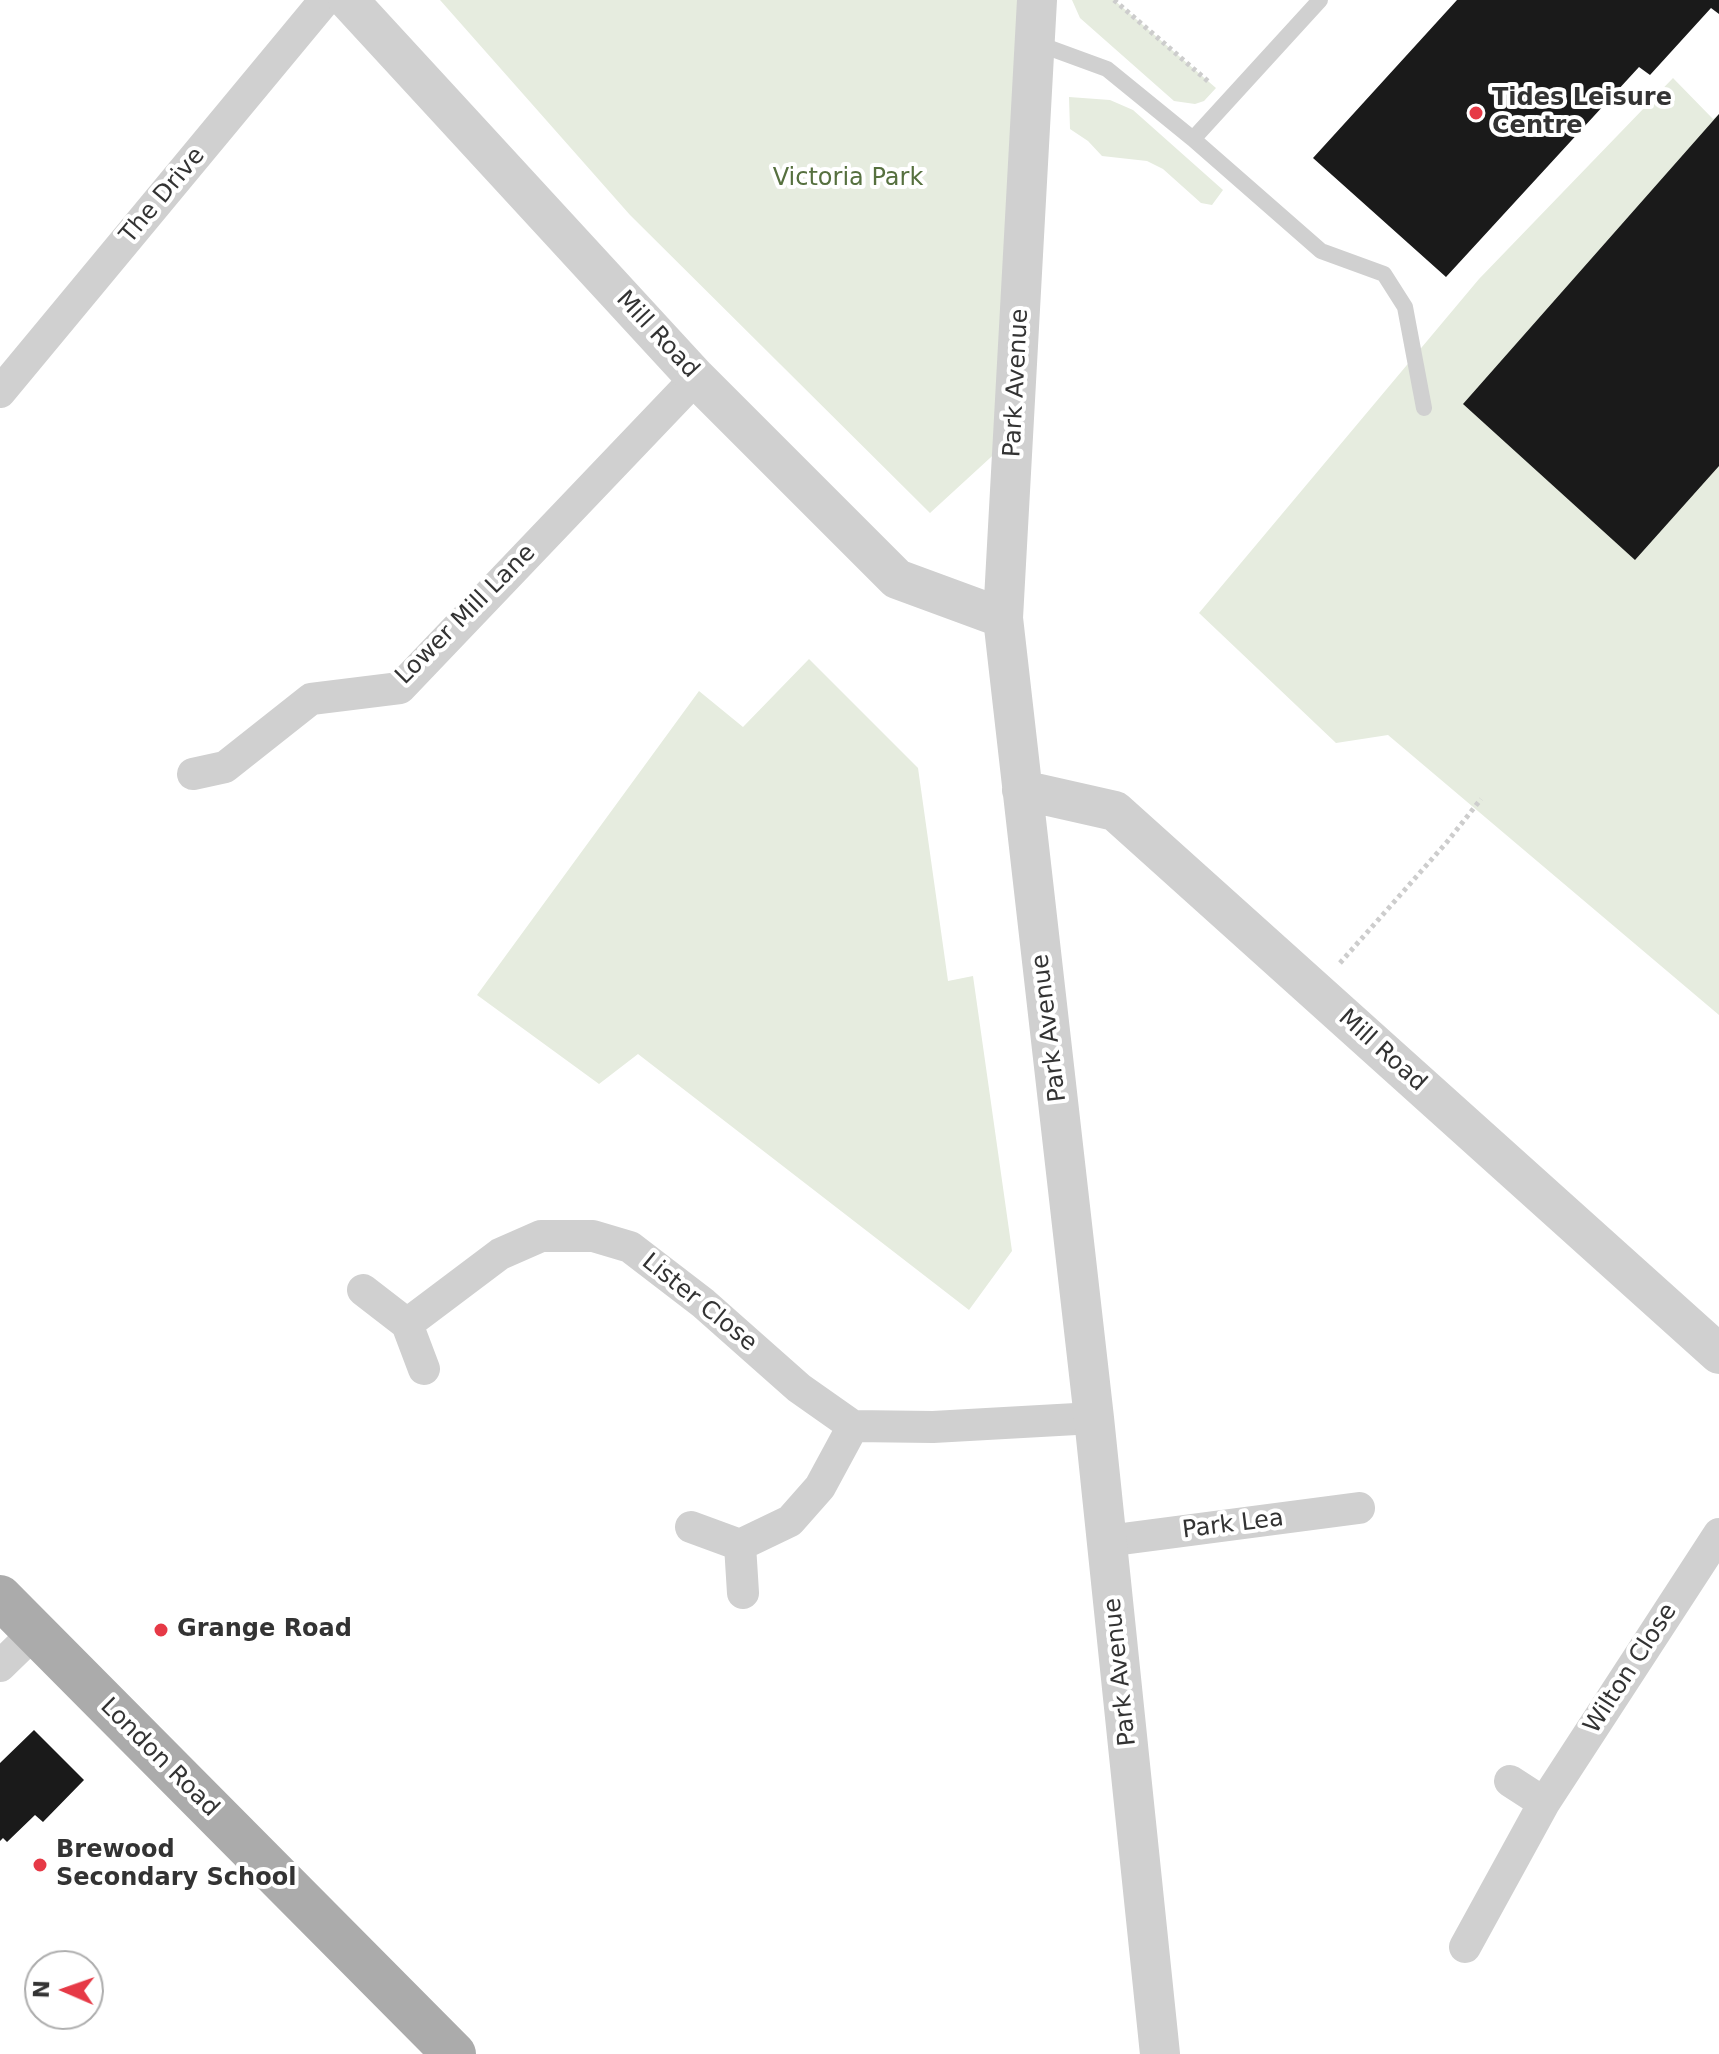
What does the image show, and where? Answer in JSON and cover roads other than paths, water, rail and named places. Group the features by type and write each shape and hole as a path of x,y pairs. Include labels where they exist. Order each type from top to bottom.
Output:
{"main road":[{"name":"London Road","path":"0,1597 454,2054"}],"street":[{"name":"The Drive","path":"0,392 325,0"},
{"name":"Mill Road","path":"348,0 696,378 897,579 1003,618"},
{"name":"Park Avenue","path":"1037,0 1003,618 1094,1418 1160,2054"},
{"name":"Lower Mill Lane","path":"193,774 225,767 311,699 400,688 696,378"},
{"name":"Mill Road","path":"1022,790 1115,811 1719,1354"},
{"name":"Lister Close","path":"407,1324 500,1254 541,1236 593,1236 630,1247 703,1303 799,1388 853,1426"},
{"path":"363,1290 407,1324 424,1369"},
{"path":"691,1527 740,1545 790,1521 820,1487 853,1426 933,1427 1094,1418"},
{"name":"Park Lea","path":"1107,1541 1359,1508"},
{"name":"Wilton Close","path":"1465,1947 1544,1803 1719,1534"},
{"path":"740,1545 743,1593"},
{"path":"0,1666 35,1632"},
{"path":"1510,1781 1544,1803"}],"lane":[{"path":"1193,139 1320,0"},
{"path":"1036,43 1107,69 1321,251 1384,274 1405,307 1424,408"}],"place":[{"name":"Tides Leisure Centre","path":"1476,113"},
{"name":"Grange Road","path":"161,1630"},
{"name":"Brewood Secondary School","path":"40,1865"}],"park label":[{"name":"Victoria Park","path":"848,179"}]}
